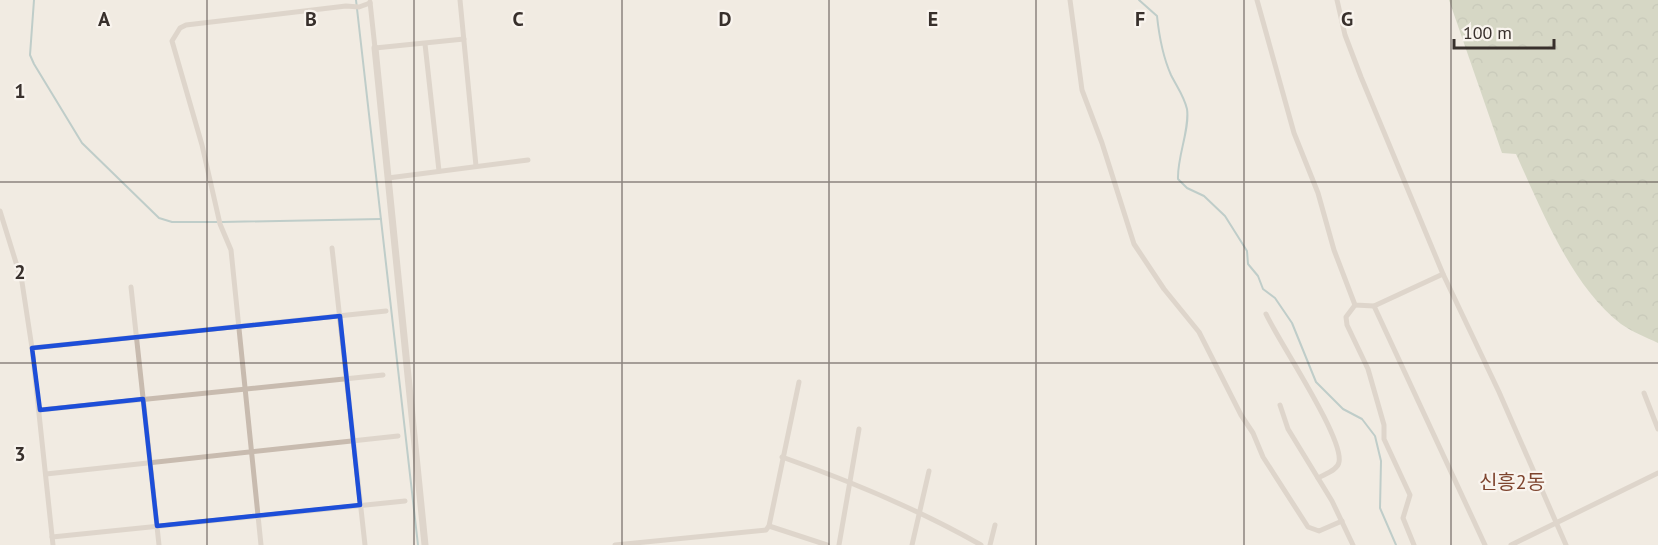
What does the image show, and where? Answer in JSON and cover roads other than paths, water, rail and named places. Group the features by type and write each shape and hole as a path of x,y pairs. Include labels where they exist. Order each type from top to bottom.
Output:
{"street":[{"path":"460,0 476,166"},
{"path":"1070,0 1082,90 1102,143 1134,244 1164,290 1199,332 1241,415 1253,433 1263,457 1308,527 1319,531 1342,522"},
{"path":"1257,0 1294,133 1318,193 1338,260 1355,305"},
{"path":"1337,0 1353,56 1443,274 1566,545"},
{"path":"261,545 231,250 220,222 202,146 173,49 175,33 186,25 356,7 370,2 425,545"},
{"path":"375,48 464,39"},
{"path":"425,44 439,171"},
{"path":"388,178 528,160"},
{"path":"0,211 22,282 40,410 53,545"},
{"path":"332,248 365,545"},
{"path":"1355,305 1374,306 1443,274"},
{"path":"131,287 159,545"},
{"path":"1355,305 1346,317 1347,325 1368,369 1384,425 1384,439 1410,495 1403,518 1414,545"},
{"path":"1374,306 1414,398 1485,545"},
{"path":"32,348 386,311"},
{"path":"1266,314 1293,366 1318,403 1339,455 1339,465 1318,478"},
{"path":"40,410 383,375"},
{"path":"615,545 766,530 769,526 799,382"},
{"path":"1644,393 1658,429"},
{"path":"1280,405 1288,429 1318,478 1353,545"},
{"path":"839,545 860,429"},
{"path":"46,474 398,436"},
{"path":"782,457 918,512 981,545"},
{"path":"912,545 929,471"},
{"path":"1511,545 1658,473"},
{"path":"52,537 405,501"},
{"path":"990,545 995,525"},
{"path":"769,526 828,545"}],"waterway":[{"path":"34,0 30,55 34,64 82,143 159,218 172,222 381,219"},
{"path":"356,0 418,545"},
{"path":"1139,0 1157,16 1166,61 1187,109 1187,125 1179,162 1178,179 1187,188 1204,196 1225,216 1247,251 1248,264 1258,276 1263,289 1275,298 1292,323 1316,382 1343,409 1362,419 1375,436 1381,461 1380,508 1396,545"}],"district":[{"name":"신흥2동","path":"1512,482"}]}
